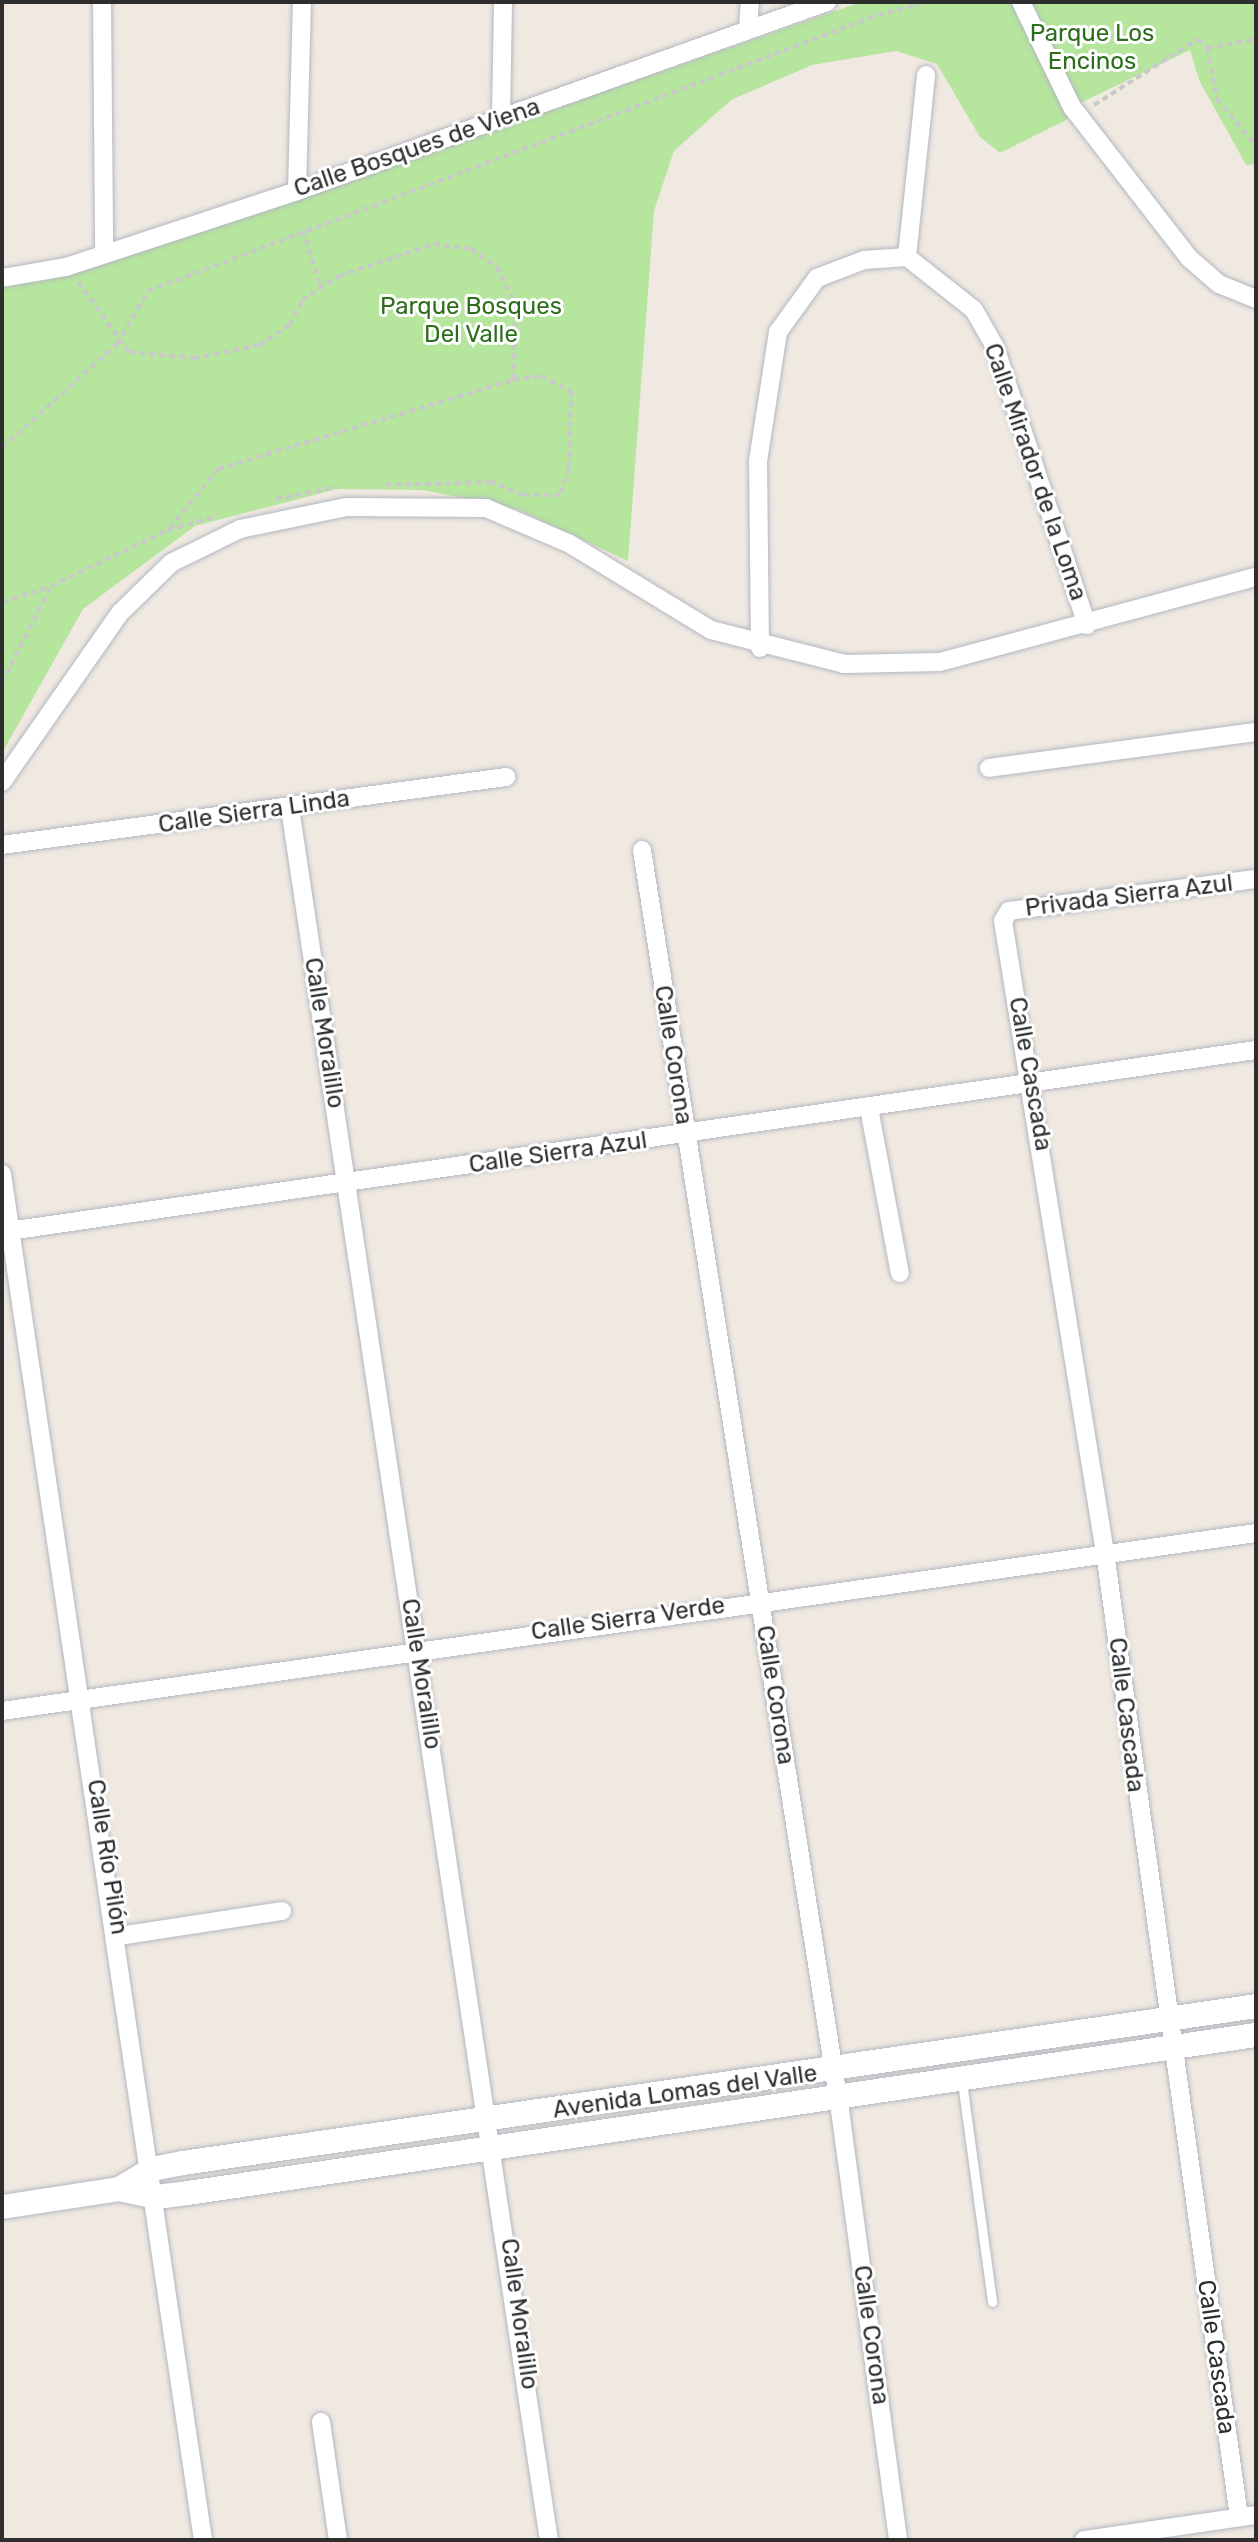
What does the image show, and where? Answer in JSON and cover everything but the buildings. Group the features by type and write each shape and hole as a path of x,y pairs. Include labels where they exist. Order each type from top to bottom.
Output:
{"street":[{"path":"102,2 104,254"},
{"path":"297,191 302,2"},
{"path":"501,118 503,2"},
{"path":"748,29 750,2"},
{"name":"Calle Bosques de Viena","path":"2,278 104,254 297,191 827,2"},
{"path":"1021,2 1072,107 1189,258 1219,284 1256,299"},
{"path":"760,648 758,461 778,332 817,278 864,260 907,257 926,75"},
{"name":"Calle Mirador de la Loma","path":"907,257 974,310 995,347 1087,625"},
{"path":"2,782 146,583 199,545 285,518 383,503 486,508 570,544 672,611 760,648 898,667 1087,625 1256,577"},
{"path":"989,768 1256,732"},
{"name":"Calle Sierra Linda","path":"2,845 506,777"},
{"name":"Calle Moralillo","path":"290,808 494,2151 549,2540"},
{"name":"Calle Corona","path":"642,850 838,2096 898,2540"},
{"name":"Privada Sierra Azul","path":"1003,915 1256,879"},
{"name":"Calle Cascada","path":"1003,915 1033,1085 1105,1553 1170,2048 1248,2516"},
{"name":"Calle Sierra Azul","path":"6,1231 1033,1085 1256,1050"},
{"path":"869,1108 900,1273"},
{"name":"Calle Río Pilón","path":"2,1174 6,1231 84,1702 119,1936 203,2540"},
{"name":"Calle Sierra Verde","path":"2,1711 84,1702 417,1647 1256,1533"},
{"path":"119,1936 282,1911"},
{"name":"Avenida Lomas del Valle","path":"119,2189 152,2169 834,2071 1256,2006"},
{"name":"Avenida Lomas del Valle","path":"2,2207 119,2189 156,2197 494,2151 838,2096 1256,2035"},
{"path":"321,2422 338,2540"},
{"path":"1084,2540 1248,2516"}],"lane":[{"path":"962,2078 992,2302"}],"path":[{"path":"2,448 117,344 148,291 303,230 928,2"},
{"path":"1094,105 1198,39 1207,48 1217,99 1256,146"},
{"path":"1207,48 1256,39"},
{"path":"303,230 321,288"},
{"path":"72,273 117,344 129,352 194,358 259,345 290,325 302,300 321,288 434,244 471,249 497,267 515,303 513,380"},
{"path":"168,530 218,469 513,380 541,376 571,391 569,468 560,495 523,495 491,482 380,486"},
{"path":"271,500 348,487"},
{"path":"2,602 51,586 168,530 227,513"},
{"path":"2,683 51,586"}],"green space":[{"name":"Parque Bosques Del Valle","path":"861,2 1014,2 1068,119 1000,153 980,137 937,64 896,51 812,65 731,100 674,151 654,211 628,561 517,509 423,490 337,489 195,526 83,609 2,753 2,286 48,280 202,232"},
{"name":"Parque Los Encinos","path":"1021,2 1256,2 1256,164 1246,165 1199,80 1190,50 1072,107"}]}
